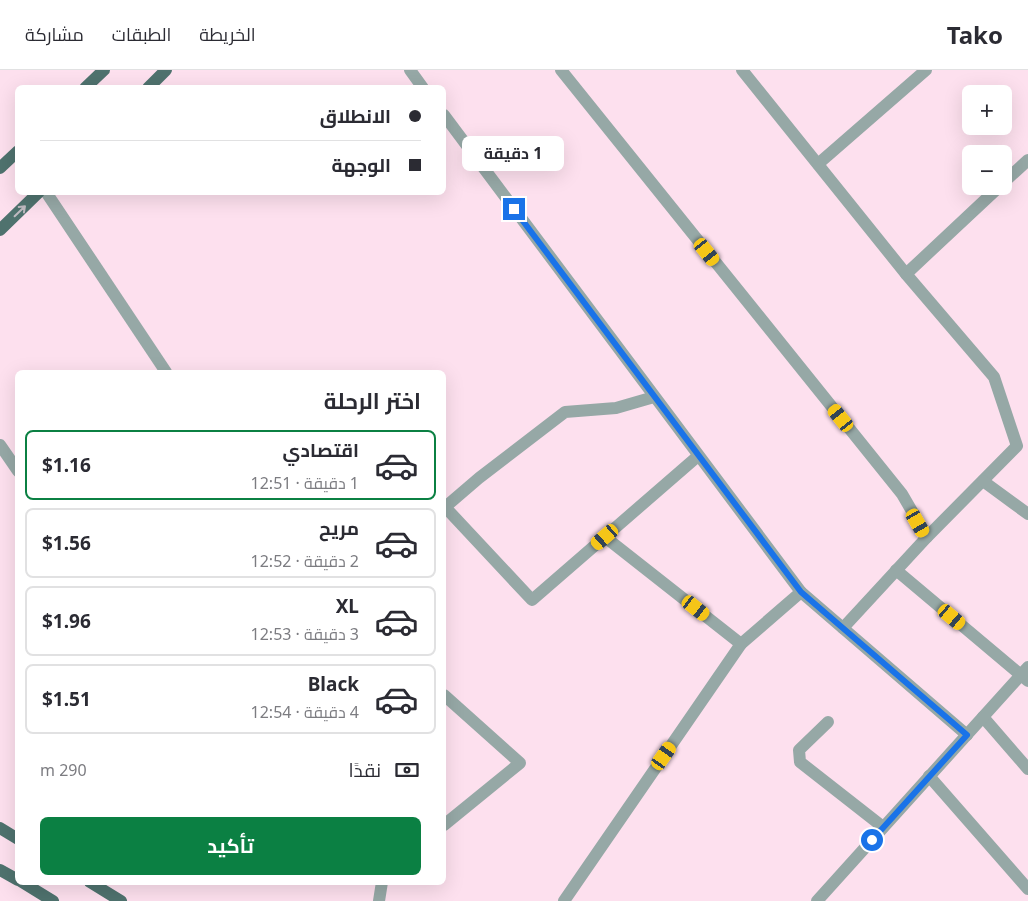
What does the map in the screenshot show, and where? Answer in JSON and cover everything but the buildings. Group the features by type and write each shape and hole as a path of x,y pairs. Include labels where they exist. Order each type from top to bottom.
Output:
{"main road":[{"path":"88,85 104,70"},
{"path":"151,85 166,70"},
{"path":"0,168 15,154"},
{"path":"0,230 36,195"},
{"path":"0,828 15,837"},
{"path":"0,870 15,878"},
{"path":"27,885 53,901"},
{"path":"95,885 121,901"}],"street":[{"path":"410,70 421,85"},
{"path":"561,70 902,494 927,537"},
{"path":"818,164 926,70"},
{"path":"749,73 818,164 906,274 994,377 1017,446 927,537 843,628"},
{"path":"446,118 801,592 967,735"},
{"path":"1012,175 1028,160"},
{"path":"48,195 165,370"},
{"path":"906,274 990,195"},
{"path":"446,506 479,478 565,412 616,408 654,397"},
{"path":"0,445 15,467"},
{"path":"446,510 532,600 698,456"},
{"path":"983,481 1028,514"},
{"path":"605,537 742,644"},
{"path":"817,901 983,717 1026,674 896,570"},
{"path":"564,901 742,644 801,592"},
{"path":"446,696 520,764 446,823"},
{"path":"983,717 1028,769"},
{"path":"828,722 799,750 800,762 883,827"},
{"path":"929,776 1028,889"},
{"path":"379,901 382,885"}],"route":[{"path":"514,209 801,592 967,735 872,840"}]}
